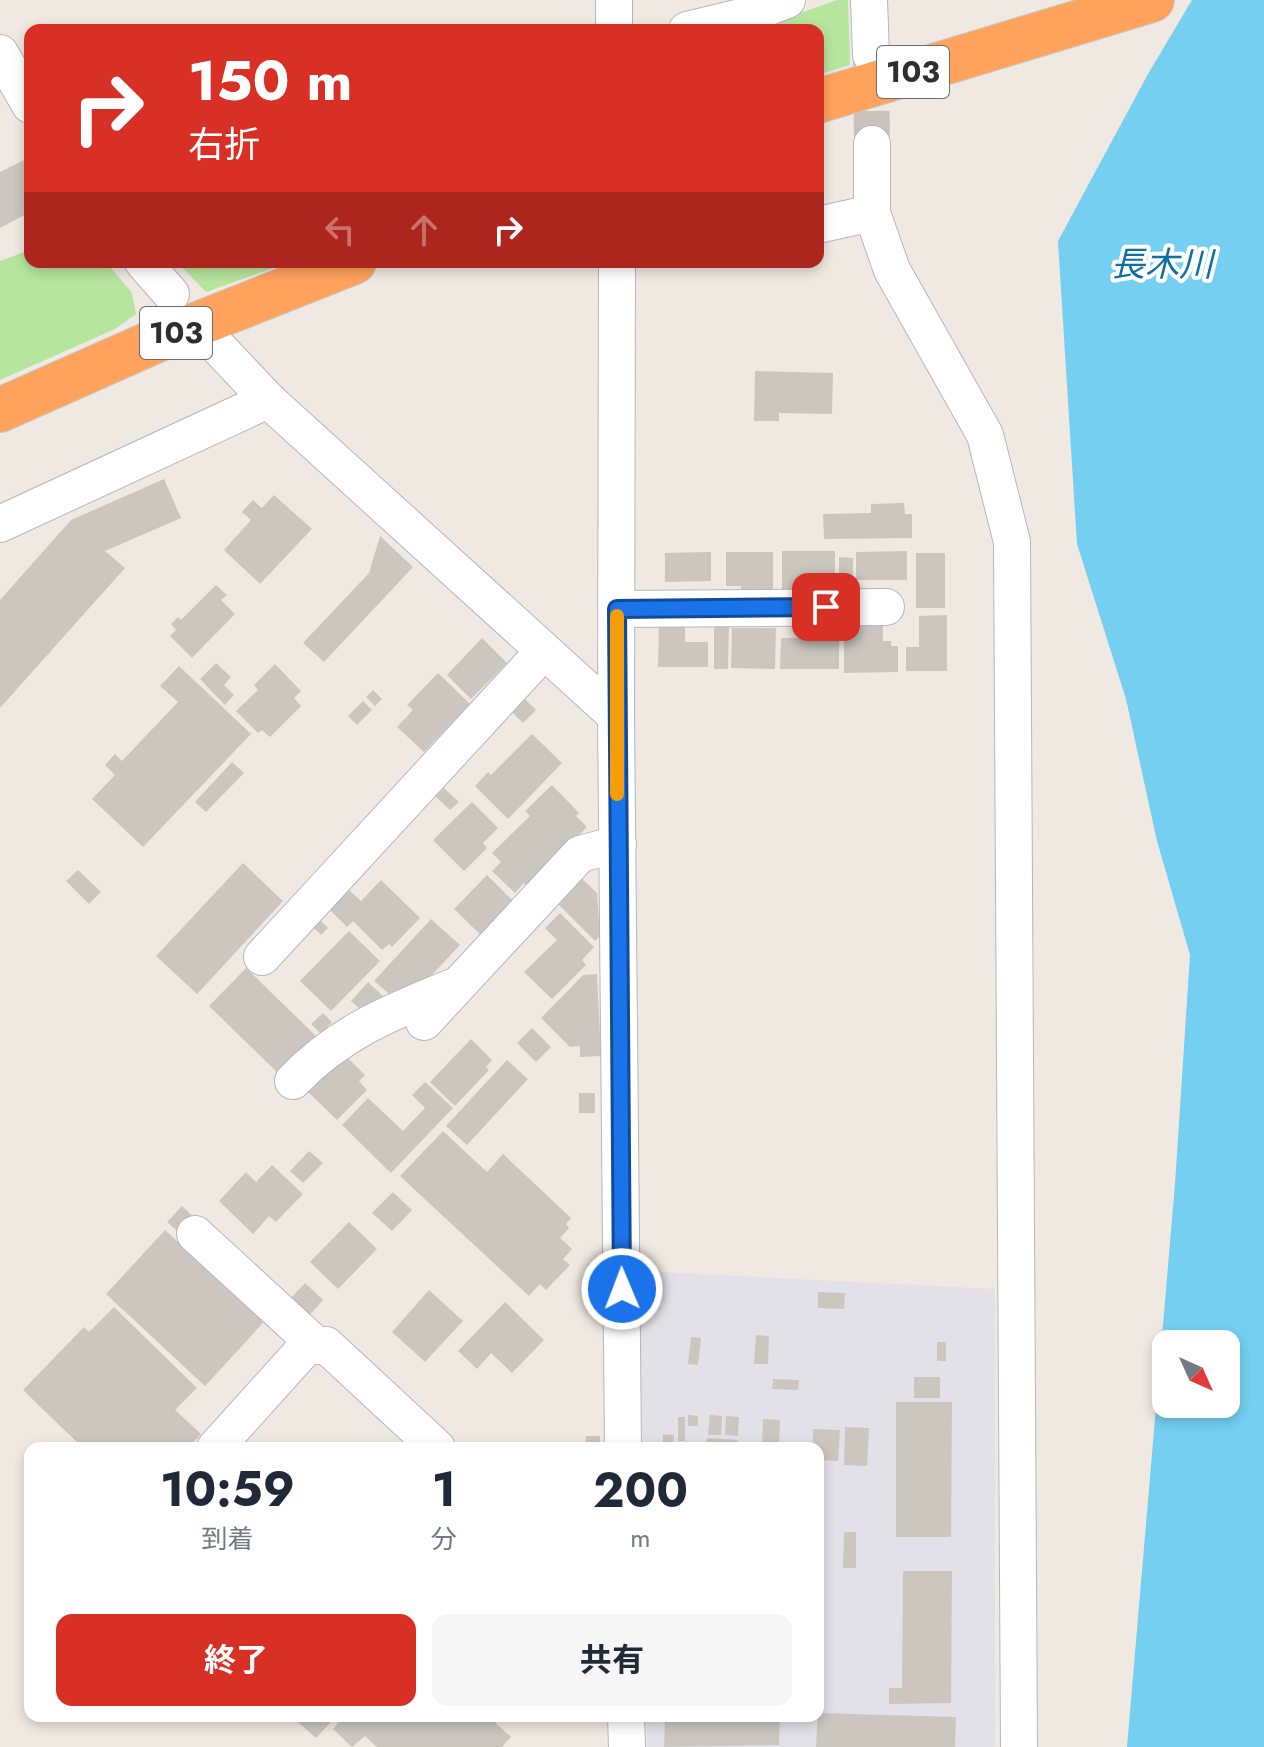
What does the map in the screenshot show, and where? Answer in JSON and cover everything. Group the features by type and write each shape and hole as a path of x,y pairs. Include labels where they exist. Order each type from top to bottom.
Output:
{"highway":[{"name":"103","path":"824,99 1152,0"},
{"name":"103","path":"0,410 160,339 339,268"}],"street":[{"path":"614,0 614,24"},
{"path":"712,24 745,16 787,0"},
{"path":"869,0 871,55"},
{"path":"0,53 24,95"},
{"path":"872,144 872,213 892,270 985,435 1012,542 1019,1747"},
{"path":"824,224 872,213"},
{"path":"148,268 171,294"},
{"path":"623,1442 616,716 627,268"},
{"path":"217,346 268,400 616,716"},
{"path":"0,524 268,400"},
{"path":"617,609 886,607"},
{"path":"262,957 544,651"},
{"path":"424,1022 580,854 618,844"},
{"path":"293,1081 343,1037 401,1008 459,985"},
{"path":"195,1234 317,1346"},
{"path":"220,1442 307,1346 326,1345 431,1442"},
{"path":"626,1722 627,1747"}],"shaded area":[{"path":"639,1271 995,1289 995,1747 647,1747 647,1722 824,1722 824,1442 642,1442"}],"green space":[{"path":"837,0 848,0 850,65 824,73 824,24 769,24"},
{"path":"24,252 24,268 111,268 132,293 136,314 115,329 0,380 0,261"},
{"path":"183,268 273,268 206,292"}],"water":[{"name":"長木川","path":"1192,0 1264,0 1264,1747 1127,1747 1155,1418 1240,1418 1240,1330 1163,1330 1190,955 1157,841 1126,699 1077,544 1058,241 1148,74"}],"building":[{"path":"24,160 24,215 0,228 0,172"},
{"path":"755,371 833,373 832,414 779,413 779,421 754,421"},
{"path":"164,479 181,518 105,551 125,568 0,708 0,600 71,520"},
{"path":"274,495 312,529 260,584 224,550 251,520 242,512 253,500 262,508"},
{"path":"904,503 905,514 912,514 912,538 824,539 823,514 871,513 871,504"},
{"path":"380,536 413,567 324,662 303,643 369,573"},
{"path":"782,551 835,551 835,582 808,582 808,596 782,597"},
{"path":"907,551 907,580 856,580 856,552"},
{"path":"711,552 711,581 665,582 665,553"},
{"path":"726,552 773,552 773,594 741,594 741,586 726,586"},
{"path":"916,553 945,553 945,608 916,608"},
{"path":"839,557 853,558 853,586 839,586"},
{"path":"216,585 227,595 221,600 235,614 192,658 170,636 176,630 171,624 178,617 181,620"},
{"path":"947,615 947,671 906,671 906,647 919,647 919,616"},
{"path":"659,623 685,624 685,642 708,642 708,667 658,667"},
{"path":"844,623 883,623 883,641 891,641 891,646 898,646 898,672 844,673"},
{"path":"714,625 729,625 728,669 714,669"},
{"path":"732,628 776,628 775,669 731,668"},
{"path":"482,638 507,663 471,699 447,675"},
{"path":"781,638 839,638 839,669 780,669"},
{"path":"216,663 231,677 224,685 234,695 225,705 200,679"},
{"path":"275,664 301,691 294,698 301,706 270,737 262,730 258,733 236,711 258,690 254,685"},
{"path":"179,666 251,734 143,847 92,799 115,775 105,765 115,754 122,761 178,702 160,686"},
{"path":"438,673 470,704 424,752 397,727 413,710 407,705"},
{"path":"373,690 382,699 375,706 366,697"},
{"path":"518,692 536,710 523,723 505,705"},
{"path":"363,701 372,710 357,725 348,716"},
{"path":"532,734 562,763 508,819 475,786 488,772 491,775"},
{"path":"232,762 244,773 206,812 195,802"},
{"path":"552,785 579,813 576,816 587,827 527,887 524,883 515,893 492,871 501,862 492,853 530,816 525,811"},
{"path":"444,788 459,802 450,810 435,796"},
{"path":"472,802 498,828 483,843 487,848 464,871 433,840"},
{"path":"243,863 283,901 197,994 156,956"},
{"path":"78,870 101,892 89,904 66,881"},
{"path":"487,875 517,905 484,938 454,909"},
{"path":"581,878 597,893 600,936 595,941 556,902"},
{"path":"381,880 420,918 392,947 389,944 382,950 353,921 347,927 329,909 348,889 361,901"},
{"path":"560,913 594,947 582,960 586,965 552,999 524,972 557,940 545,928"},
{"path":"318,918 328,928 321,935 311,925"},
{"path":"431,919 460,945 411,997 394,998 374,981"},
{"path":"349,931 380,961 331,1011 300,981"},
{"path":"246,968 318,1038 281,1076 209,1006"},
{"path":"597,974 601,1056 580,1057 580,1046 570,1047 541,1018 583,975"},
{"path":"368,982 386,999 365,1014 351,1001"},
{"path":"323,1013 332,1022 321,1034 311,1024"},
{"path":"532,1028 551,1047 536,1062 517,1043"},
{"path":"471,1039 492,1060 486,1067 489,1070 455,1106 430,1082"},
{"path":"339,1049 365,1075 359,1081 367,1090 337,1120 302,1086"},
{"path":"507,1060 528,1079 467,1145 446,1126"},
{"path":"425,1082 453,1108 391,1173 342,1125 368,1098 403,1131 425,1108 412,1095"},
{"path":"579,1093 595,1093 595,1113 579,1113"},
{"path":"443,1131 487,1172 503,1154 571,1218 566,1224 569,1228 560,1238 572,1249 563,1259 570,1265 546,1290 540,1284 529,1296 400,1176"},
{"path":"309,1151 323,1163 303,1183 290,1171"},
{"path":"272,1165 303,1194 276,1222 269,1216 253,1234 219,1201 246,1172 256,1182"},
{"path":"393,1192 412,1210 392,1231 372,1213"},
{"path":"182,1206 198,1221 183,1236 167,1222"},
{"path":"349,1222 377,1249 338,1289 310,1262"},
{"path":"165,1230 264,1322 205,1386 106,1294"},
{"path":"305,1283 323,1300 308,1317 289,1300"},
{"path":"429,1290 463,1321 425,1362 392,1332"},
{"path":"818,1292 845,1293 844,1309 818,1308"},
{"path":"505,1302 544,1340 512,1373 491,1353 477,1369 458,1351"},
{"path":"114,1307 197,1388 175,1410 201,1434 193,1442 77,1442 23,1390 84,1327 89,1332"},
{"path":"756,1335 769,1336 768,1364 754,1364"},
{"path":"691,1337 701,1338 698,1365 688,1364"},
{"path":"937,1342 946,1342 946,1361 937,1361"},
{"path":"914,1377 940,1377 940,1398 914,1398"},
{"path":"773,1379 799,1380 798,1390 772,1389"},
{"path":"896,1402 952,1402 951,1537 896,1537"},
{"path":"688,1415 698,1416 698,1426 688,1426"},
{"path":"710,1415 722,1416 721,1435 708,1435"},
{"path":"726,1416 739,1417 738,1436 725,1435"},
{"path":"678,1417 685,1417 685,1441 678,1441"},
{"path":"763,1419 780,1420 779,1442 762,1442"},
{"path":"845,1427 869,1428 867,1466 844,1465"},
{"path":"813,1429 840,1430 838,1461 824,1460 824,1442 813,1442"},
{"path":"663,1434 674,1435 673,1442 663,1442"},
{"path":"586,1436 600,1436 600,1442 586,1442"},
{"path":"707,1438 738,1440 738,1442 707,1442"},
{"path":"844,1532 856,1532 856,1568 843,1568"},
{"path":"903,1571 952,1571 951,1703 889,1704 889,1688 902,1688"},
{"path":"824,1713 956,1717 955,1747 816,1747 817,1722 824,1722"},
{"path":"298,1722 331,1722 316,1738"},
{"path":"495,1722 511,1737 502,1747 377,1747 365,1736 352,1747 333,1729 338,1723"},
{"path":"665,1722 780,1722 779,1745 664,1747"}],"tunnel":[{"path":"871,57 872,144"}],"slow traffic":[{"path":"617,616 617,794"}],"route":[{"path":"622,1289 617,609 826,607"}]}
